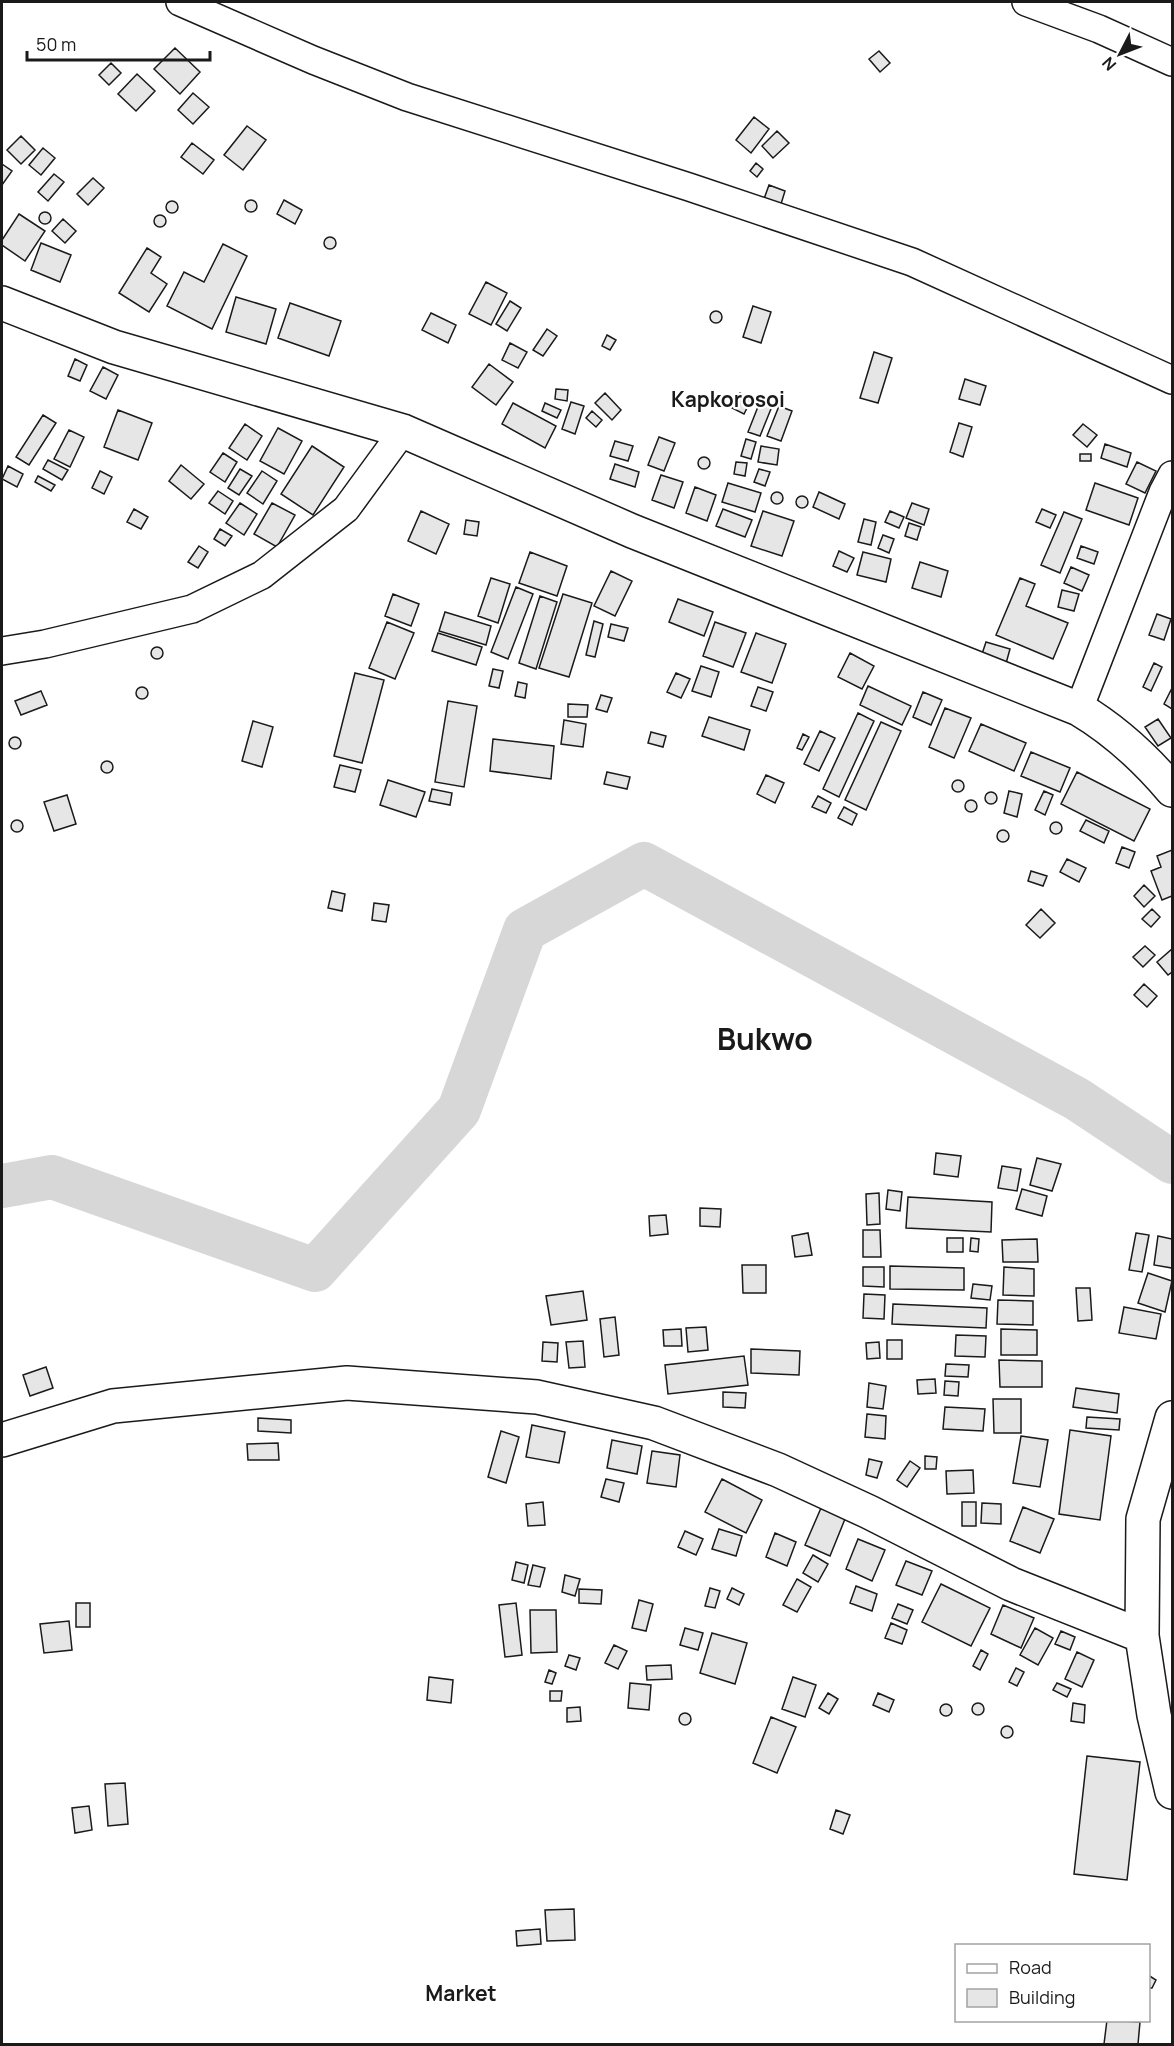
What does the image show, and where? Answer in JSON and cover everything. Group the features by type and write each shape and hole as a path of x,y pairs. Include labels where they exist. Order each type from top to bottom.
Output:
{"main road":[{"path":"2,303 114,347 403,430 632,531 1079,709 1110,728 1135,750 1173,790"},
{"path":"2,1440 113,1406 347,1383 537,1397 654,1423 778,1470 869,1512 1011,1584 1142,1636"},
{"path":"1173,1418 1143,1519 1142,1636 1154,1715 1173,1792"}],"street":[{"path":"180,2 313,60 406,97 688,187 912,262 1173,380"},
{"path":"1026,2 1173,62"},
{"path":"2,651 45,644 192,609 262,575 346,509 403,430"},
{"path":"1079,709 1163,492 1173,475"}],"building":[{"path":"175,48 200,72 180,94 154,69"},
{"path":"879,51 890,63 880,72 869,59"},
{"path":"111,63 121,73 109,85 99,75"},
{"path":"137,74 155,91 136,111 118,94"},
{"path":"193,93 209,107 193,124 178,110"},
{"path":"754,117 769,129 751,153 736,140"},
{"path":"247,126 266,140 243,170 224,155"},
{"path":"777,131 789,143 773,158 762,146"},
{"path":"21,136 35,150 21,164 7,150"},
{"path":"192,143 214,160 203,174 181,157"},
{"path":"43,148 55,158 41,175 29,165"},
{"path":"756,163 763,169 757,177 750,171"},
{"path":"2,164 12,171 2,185"},
{"path":"54,174 64,182 48,201 38,192"},
{"path":"93,178 104,188 88,205 77,194"},
{"path":"769,185 785,191 781,204 764,199"},
{"path":"253,200 257,206 253,212 249,212 245,204"},
{"path":"284,200 302,210 295,224 277,214"},
{"path":"174,201 178,207 174,213 170,213 166,205"},
{"path":"47,212 51,218 47,224 43,224 39,216"},
{"path":"19,214 45,231 25,261 2,245 2,240"},
{"path":"162,215 166,221 162,227 158,227 154,219"},
{"path":"63,219 76,231 65,243 52,231"},
{"path":"332,237 336,243 332,249 328,249 324,241"},
{"path":"41,243 71,255 60,282 31,270"},
{"path":"223,244 247,256 212,329 167,306 184,272 204,282"},
{"path":"147,248 161,257 151,273 167,284 149,312 119,293"},
{"path":"486,282 507,293 491,325 469,314"},
{"path":"236,297 276,309 266,344 226,332"},
{"path":"510,301 521,308 507,331 496,324"},
{"path":"290,303 341,321 329,356 278,338"},
{"path":"753,306 771,312 761,343 743,337"},
{"path":"718,311 722,317 718,323 714,323 710,315"},
{"path":"431,313 456,325 448,343 422,330"},
{"path":"547,329 557,336 543,356 533,350"},
{"path":"607,335 616,340 610,350 602,346"},
{"path":"510,343 527,352 518,368 502,360"},
{"path":"874,352 892,358 878,403 860,398"},
{"path":"75,359 87,365 80,381 68,376"},
{"path":"489,364 513,382 496,405 472,387"},
{"path":"103,367 118,375 106,399 90,391"},
{"path":"965,379 986,386 980,405 959,399"},
{"path":"556,389 568,390 567,401 555,399"},
{"path":"605,393 621,410 612,420 595,403"},
{"path":"740,393 751,400 744,414 732,408"},
{"path":"761,399 773,404 760,436 748,432"},
{"path":"571,402 584,406 575,434 562,429"},
{"path":"513,403 556,426 545,448 502,424"},
{"path":"545,403 561,410 557,418 542,411"},
{"path":"779,406 792,411 781,441 767,436"},
{"path":"118,410 152,423 138,460 104,447"},
{"path":"592,411 602,420 596,427 586,418"},
{"path":"43,415 56,423 29,465 16,457"},
{"path":"959,423 972,427 963,457 950,452"},
{"path":"245,424 262,436 247,460 229,448"},
{"path":"1083,424 1097,435 1087,447 1073,435"},
{"path":"278,428 302,441 284,474 260,461"},
{"path":"69,430 84,437 70,467 54,459"},
{"path":"659,437 675,443 664,471 648,465"},
{"path":"746,439 756,442 751,459 741,456"},
{"path":"615,441 633,446 628,461 610,456"},
{"path":"1105,444 1131,453 1127,467 1101,458"},
{"path":"312,446 344,467 313,515 281,494"},
{"path":"761,446 779,449 777,465 758,462"},
{"path":"223,453 237,462 225,482 210,472"},
{"path":"1080,454 1091,454 1091,461 1080,461"},
{"path":"706,457 710,463 706,469 702,469 698,461"},
{"path":"48,460 68,470 62,480 43,469"},
{"path":"736,462 747,463 745,476 734,474"},
{"path":"1137,462 1156,471 1145,493 1126,484"},
{"path":"615,464 639,472 635,487 610,479"},
{"path":"181,465 204,484 191,499 169,481"},
{"path":"8,466 23,474 17,487 2,479"},
{"path":"240,469 252,476 239,495 228,488"},
{"path":"759,469 770,472 765,486 754,482"},
{"path":"100,471 112,477 104,494 92,488"},
{"path":"262,471 277,481 263,504 247,493"},
{"path":"661,475 683,482 674,508 652,500"},
{"path":"38,476 55,485 51,491 35,482"},
{"path":"728,483 761,493 755,512 722,502"},
{"path":"1095,483 1138,498 1129,525 1086,510"},
{"path":"695,487 716,495 707,521 686,513"},
{"path":"218,491 233,501 225,514 209,503"},
{"path":"779,492 783,498 779,504 775,504 771,496"},
{"path":"819,492 845,504 839,519 813,507"},
{"path":"804,496 808,502 804,508 800,508 796,500"},
{"path":"240,503 257,514 244,535 226,523"},
{"path":"272,503 295,515 277,547 254,534"},
{"path":"912,503 929,509 924,525 906,518"},
{"path":"134,509 148,517 141,529 127,522"},
{"path":"723,509 752,520 745,537 716,526"},
{"path":"1042,509 1056,515 1050,528 1036,522"},
{"path":"421,511 449,524 436,554 408,541"},
{"path":"763,511 794,521 782,556 751,546"},
{"path":"890,511 904,517 899,528 885,522"},
{"path":"1064,512 1082,519 1060,573 1041,565"},
{"path":"864,519 876,522 871,545 858,542"},
{"path":"466,520 479,522 477,536 464,534"},
{"path":"909,523 921,527 917,540 905,536"},
{"path":"220,529 232,536 225,546 214,539"},
{"path":"883,535 894,539 889,553 878,548"},
{"path":"199,546 208,552 198,568 188,562"},
{"path":"1081,546 1098,552 1094,564 1077,558"},
{"path":"839,551 854,558 847,572 833,566"},
{"path":"530,552 567,566 557,596 519,583"},
{"path":"863,552 891,559 886,582 857,575"},
{"path":"920,562 948,571 941,597 912,588"},
{"path":"1071,567 1089,575 1082,591 1064,583"},
{"path":"611,571 632,581 615,616 594,606"},
{"path":"491,578 510,584 498,623 478,616"},
{"path":"1020,578 1035,584 1026,606 1068,623 1053,659 996,635"},
{"path":"516,587 533,594 508,659 491,652"},
{"path":"1062,590 1079,594 1074,611 1058,607"},
{"path":"393,594 419,604 411,626 385,616"},
{"path":"563,594 592,603 569,677 539,668"},
{"path":"540,596 557,602 536,669 519,663"},
{"path":"678,599 713,612 704,636 669,622"},
{"path":"445,612 491,626 486,645 439,631"},
{"path":"1157,614 1171,619 1164,640 1149,635"},
{"path":"594,621 603,624 595,657 586,655"},
{"path":"387,622 414,633 395,679 369,668"},
{"path":"715,622 746,633 733,667 703,656"},
{"path":"611,624 628,628 624,641 608,637"},
{"path":"438,633 482,647 476,665 432,651"},
{"path":"756,633 786,644 772,683 741,672"},
{"path":"986,642 1010,649 1005,667 980,660"},
{"path":"159,647 163,653 159,659 155,659 151,651"},
{"path":"850,653 874,666 862,689 838,677"},
{"path":"1154,663 1162,667 1151,691 1143,687"},
{"path":"701,666 719,672 711,697 692,691"},
{"path":"493,669 503,671 499,688 489,686"},
{"path":"355,673 384,680 362,763 334,756"},
{"path":"676,673 690,679 681,698 667,692"},
{"path":"518,682 527,684 525,698 515,696"},
{"path":"868,686 911,706 902,725 860,705"},
{"path":"144,687 148,693 144,699 140,699 136,691"},
{"path":"758,687 773,692 766,711 751,706"},
{"path":"1172,688 1172,709 1164,704"},
{"path":"41,691 47,705 21,715 15,701"},
{"path":"923,692 942,700 931,725 913,717"},
{"path":"601,695 612,698 607,712 596,709"},
{"path":"448,701 477,706 464,787 435,782"},
{"path":"568,704 588,705 587,717 568,717"},
{"path":"945,708 971,718 954,758 929,747"},
{"path":"858,713 874,721 839,797 823,789"},
{"path":"709,717 750,730 744,750 702,736"},
{"path":"1158,719 1171,738 1158,746 1145,727"},
{"path":"564,720 586,724 583,747 561,744"},
{"path":"253,721 273,727 262,767 242,761"},
{"path":"881,722 901,731 866,810 845,800"},
{"path":"981,724 1026,743 1014,771 969,751"},
{"path":"820,731 835,738 819,771 804,764"},
{"path":"651,732 666,736 663,747 648,743"},
{"path":"803,734 809,737 802,750 797,748"},
{"path":"17,737 21,743 17,749 13,749 9,741"},
{"path":"493,739 554,746 551,779 490,771"},
{"path":"1031,752 1070,768 1060,792 1021,776"},
{"path":"109,761 113,767 109,773 105,773 101,765"},
{"path":"340,765 361,770 355,792 334,787"},
{"path":"607,772 630,777 627,789 604,784"},
{"path":"1077,772 1150,809 1134,841 1061,804"},
{"path":"766,775 784,783 775,803 757,794"},
{"path":"388,780 425,792 416,817 380,805"},
{"path":"960,780 964,786 960,792 956,792 952,784"},
{"path":"432,789 452,793 450,805 429,801"},
{"path":"1009,791 1022,794 1017,817 1004,813"},
{"path":"1044,791 1053,795 1045,815 1035,810"},
{"path":"993,792 997,798 993,804 989,804 985,796"},
{"path":"67,795 76,824 54,831 44,802"},
{"path":"818,796 831,803 826,813 812,807"},
{"path":"973,800 977,806 973,812 969,812 965,804"},
{"path":"844,807 857,814 852,825 838,818"},
{"path":"19,820 23,826 19,832 15,832 11,824"},
{"path":"1086,820 1109,831 1104,843 1080,831"},
{"path":"1058,822 1062,828 1058,834 1054,834 1050,826"},
{"path":"1005,830 1009,836 1005,842 1001,842 997,834"},
{"path":"1122,847 1135,852 1129,868 1116,863"},
{"path":"1172,850 1172,896 1162,900 1151,871 1161,867 1157,856"},
{"path":"1067,859 1086,868 1079,882 1060,872"},
{"path":"1031,871 1047,876 1043,886 1028,881"},
{"path":"1144,885 1155,896 1144,907 1134,896"},
{"path":"332,891 345,894 342,911 328,908"},
{"path":"374,903 389,905 386,922 372,920"},
{"path":"1041,909 1055,923 1040,938 1026,925"},
{"path":"1152,909 1160,917 1151,927 1142,919"},
{"path":"1145,946 1155,955 1143,967 1133,957"},
{"path":"1172,949 1172,972 1168,975 1157,962"},
{"path":"1144,984 1157,996 1147,1007 1134,995"},
{"path":"936,1153 961,1156 958,1177 934,1174"},
{"path":"1037,1158 1061,1164 1052,1191 1030,1185"},
{"path":"1002,1166 1021,1169 1017,1191 998,1188"},
{"path":"1022,1189 1047,1196 1042,1216 1016,1209"},
{"path":"888,1190 902,1192 900,1211 886,1209"},
{"path":"879,1193 880,1224 867,1225 866,1194"},
{"path":"908,1197 992,1202 991,1232 906,1228"},
{"path":"700,1208 721,1209 720,1227 700,1226"},
{"path":"666,1215 668,1234 650,1236 649,1216"},
{"path":"863,1230 880,1230 881,1257 863,1257"},
{"path":"808,1233 812,1255 795,1257 792,1236"},
{"path":"1136,1233 1149,1235 1142,1272 1129,1270"},
{"path":"1158,1236 1172,1239 1172,1268 1154,1265"},
{"path":"947,1238 963,1238 963,1252 947,1252"},
{"path":"971,1238 979,1239 978,1252 970,1251"},
{"path":"1037,1239 1038,1262 1003,1262 1002,1240"},
{"path":"742,1265 766,1265 766,1293 743,1293"},
{"path":"890,1266 964,1268 964,1290 890,1289"},
{"path":"863,1267 884,1267 884,1287 863,1286"},
{"path":"1004,1267 1034,1269 1034,1296 1003,1295"},
{"path":"1148,1273 1172,1281 1165,1312 1138,1303"},
{"path":"973,1284 992,1286 990,1300 971,1298"},
{"path":"1076,1288 1090,1288 1092,1320 1078,1321"},
{"path":"583,1291 587,1320 551,1325 546,1296"},
{"path":"864,1294 885,1295 884,1319 863,1318"},
{"path":"998,1300 1033,1301 1033,1325 997,1324"},
{"path":"893,1304 987,1308 986,1328 892,1324"},
{"path":"1124,1307 1161,1314 1156,1339 1119,1333"},
{"path":"615,1317 619,1355 604,1357 600,1319"},
{"path":"706,1327 708,1350 688,1352 686,1328"},
{"path":"681,1329 682,1346 664,1346 663,1330"},
{"path":"1001,1329 1037,1330 1037,1355 1001,1355"},
{"path":"956,1335 986,1336 985,1357 955,1356"},
{"path":"887,1340 902,1340 902,1359 887,1359"},
{"path":"583,1341 585,1367 569,1368 566,1342"},
{"path":"543,1342 558,1343 557,1362 542,1361"},
{"path":"879,1342 880,1358 867,1359 866,1343"},
{"path":"751,1349 800,1351 799,1375 751,1373"},
{"path":"744,1356 748,1385 668,1394 665,1365"},
{"path":"999,1360 1042,1361 1042,1387 1000,1387"},
{"path":"946,1364 969,1365 968,1377 945,1376"},
{"path":"46,1367 53,1388 30,1396 23,1375"},
{"path":"935,1379 936,1393 918,1394 917,1380"},
{"path":"945,1381 959,1382 958,1396 944,1395"},
{"path":"869,1383 886,1386 883,1409 867,1407"},
{"path":"1076,1388 1119,1394 1117,1413 1073,1407"},
{"path":"723,1392 746,1393 745,1408 723,1407"},
{"path":"993,1399 1021,1399 1021,1433 994,1433"},
{"path":"945,1407 985,1409 983,1431 943,1429"},
{"path":"867,1414 886,1416 885,1439 865,1437"},
{"path":"1087,1417 1120,1419 1119,1430 1086,1428"},
{"path":"258,1418 291,1420 291,1433 258,1431"},
{"path":"532,1425 565,1432 559,1463 526,1457"},
{"path":"1070,1430 1111,1436 1100,1520 1059,1514"},
{"path":"501,1431 519,1437 506,1483 488,1477"},
{"path":"1021,1436 1048,1440 1040,1487 1013,1483"},
{"path":"612,1440 642,1446 637,1474 607,1468"},
{"path":"278,1443 279,1460 248,1460 247,1444"},
{"path":"652,1451 680,1455 676,1487 647,1483"},
{"path":"925,1456 937,1457 936,1469 925,1469"},
{"path":"869,1459 882,1462 877,1478 866,1475"},
{"path":"910,1461 920,1468 907,1487 897,1480"},
{"path":"973,1470 974,1493 947,1494 946,1471"},
{"path":"606,1479 624,1483 619,1502 601,1497"},
{"path":"722,1479 762,1500 746,1533 705,1512"},
{"path":"543,1502 545,1525 528,1526 526,1504"},
{"path":"962,1502 976,1502 976,1526 962,1526"},
{"path":"982,1503 1001,1504 1001,1524 981,1523"},
{"path":"1023,1507 1054,1519 1040,1553 1010,1541"},
{"path":"821,1508 845,1519 830,1556 805,1545"},
{"path":"719,1529 742,1536 736,1556 712,1549"},
{"path":"685,1531 703,1539 696,1555 678,1547"},
{"path":"775,1533 796,1542 787,1566 766,1557"},
{"path":"858,1539 885,1550 872,1581 846,1569"},
{"path":"813,1555 828,1564 818,1582 803,1573"},
{"path":"906,1561 932,1571 922,1595 896,1585"},
{"path":"516,1562 528,1565 524,1583 512,1580"},
{"path":"533,1565 545,1568 540,1587 528,1585"},
{"path":"565,1575 580,1579 575,1596 562,1592"},
{"path":"797,1579 811,1587 797,1612 783,1605"},
{"path":"941,1584 990,1608 971,1646 922,1622"},
{"path":"856,1586 877,1594 872,1611 850,1603"},
{"path":"710,1588 720,1591 715,1608 705,1606"},
{"path":"732,1588 744,1594 739,1605 727,1599"},
{"path":"579,1589 602,1590 601,1604 579,1603"},
{"path":"639,1600 653,1604 646,1631 632,1628"},
{"path":"76,1603 90,1603 90,1627 76,1627"},
{"path":"516,1603 522,1655 505,1657 499,1605"},
{"path":"898,1604 913,1610 907,1624 892,1618"},
{"path":"1003,1605 1034,1618 1021,1648 991,1634"},
{"path":"530,1610 556,1610 557,1652 531,1653"},
{"path":"69,1621 72,1650 44,1653 40,1624"},
{"path":"891,1623 907,1630 902,1644 885,1638"},
{"path":"685,1628 703,1633 698,1650 680,1645"},
{"path":"1035,1628 1053,1638 1038,1665 1020,1655"},
{"path":"1061,1631 1075,1637 1070,1650 1055,1644"},
{"path":"712,1633 747,1643 735,1684 700,1673"},
{"path":"614,1645 627,1651 618,1669 605,1663"},
{"path":"981,1650 988,1654 980,1670 973,1666"},
{"path":"1077,1652 1094,1660 1082,1687 1065,1679"},
{"path":"569,1655 580,1658 576,1670 565,1666"},
{"path":"671,1665 672,1679 647,1680 646,1666"},
{"path":"1016,1668 1024,1672 1017,1686 1009,1682"},
{"path":"549,1670 556,1673 552,1684 545,1682"},
{"path":"429,1677 453,1680 451,1703 427,1700"},
{"path":"793,1677 816,1685 805,1717 782,1709"},
{"path":"630,1683 651,1685 649,1710 628,1708"},
{"path":"1057,1683 1071,1689 1067,1697 1053,1690"},
{"path":"550,1691 562,1691 561,1701 550,1701"},
{"path":"828,1693 838,1699 829,1714 819,1708"},
{"path":"878,1693 894,1700 889,1712 873,1705"},
{"path":"980,1703 984,1709 980,1715 976,1715 972,1707"},
{"path":"1073,1703 1085,1705 1084,1723 1071,1721"},
{"path":"948,1704 952,1710 948,1716 944,1716 940,1708"},
{"path":"580,1707 581,1721 567,1722 567,1708"},
{"path":"687,1713 691,1719 687,1725 683,1725 679,1717"},
{"path":"771,1717 796,1727 777,1773 753,1763"},
{"path":"1009,1726 1013,1732 1009,1738 1005,1738 1001,1730"},
{"path":"1087,1756 1140,1762 1127,1880 1074,1874"},
{"path":"125,1783 128,1824 108,1826 105,1784"},
{"path":"89,1806 92,1830 75,1833 72,1808"},
{"path":"836,1810 850,1815 843,1834 830,1829"},
{"path":"574,1909 575,1940 547,1941 545,1910"},
{"path":"540,1929 541,1944 517,1946 516,1931"},
{"path":"1150,1976 1156,1980 1150,1988"},
{"path":"1107,2022 1140,2022 1138,2044 1104,2044"}],"waterway":[{"path":"2,1186 52,1177 315,1270 459,1110 525,930 644,864 1077,1099 1172,1162"}],"district":[{"name":"Kapkorosoi","path":"728,400"},
{"name":"Bukwo","path":"765,1040"},
{"name":"Market","path":"461,1994"}]}
